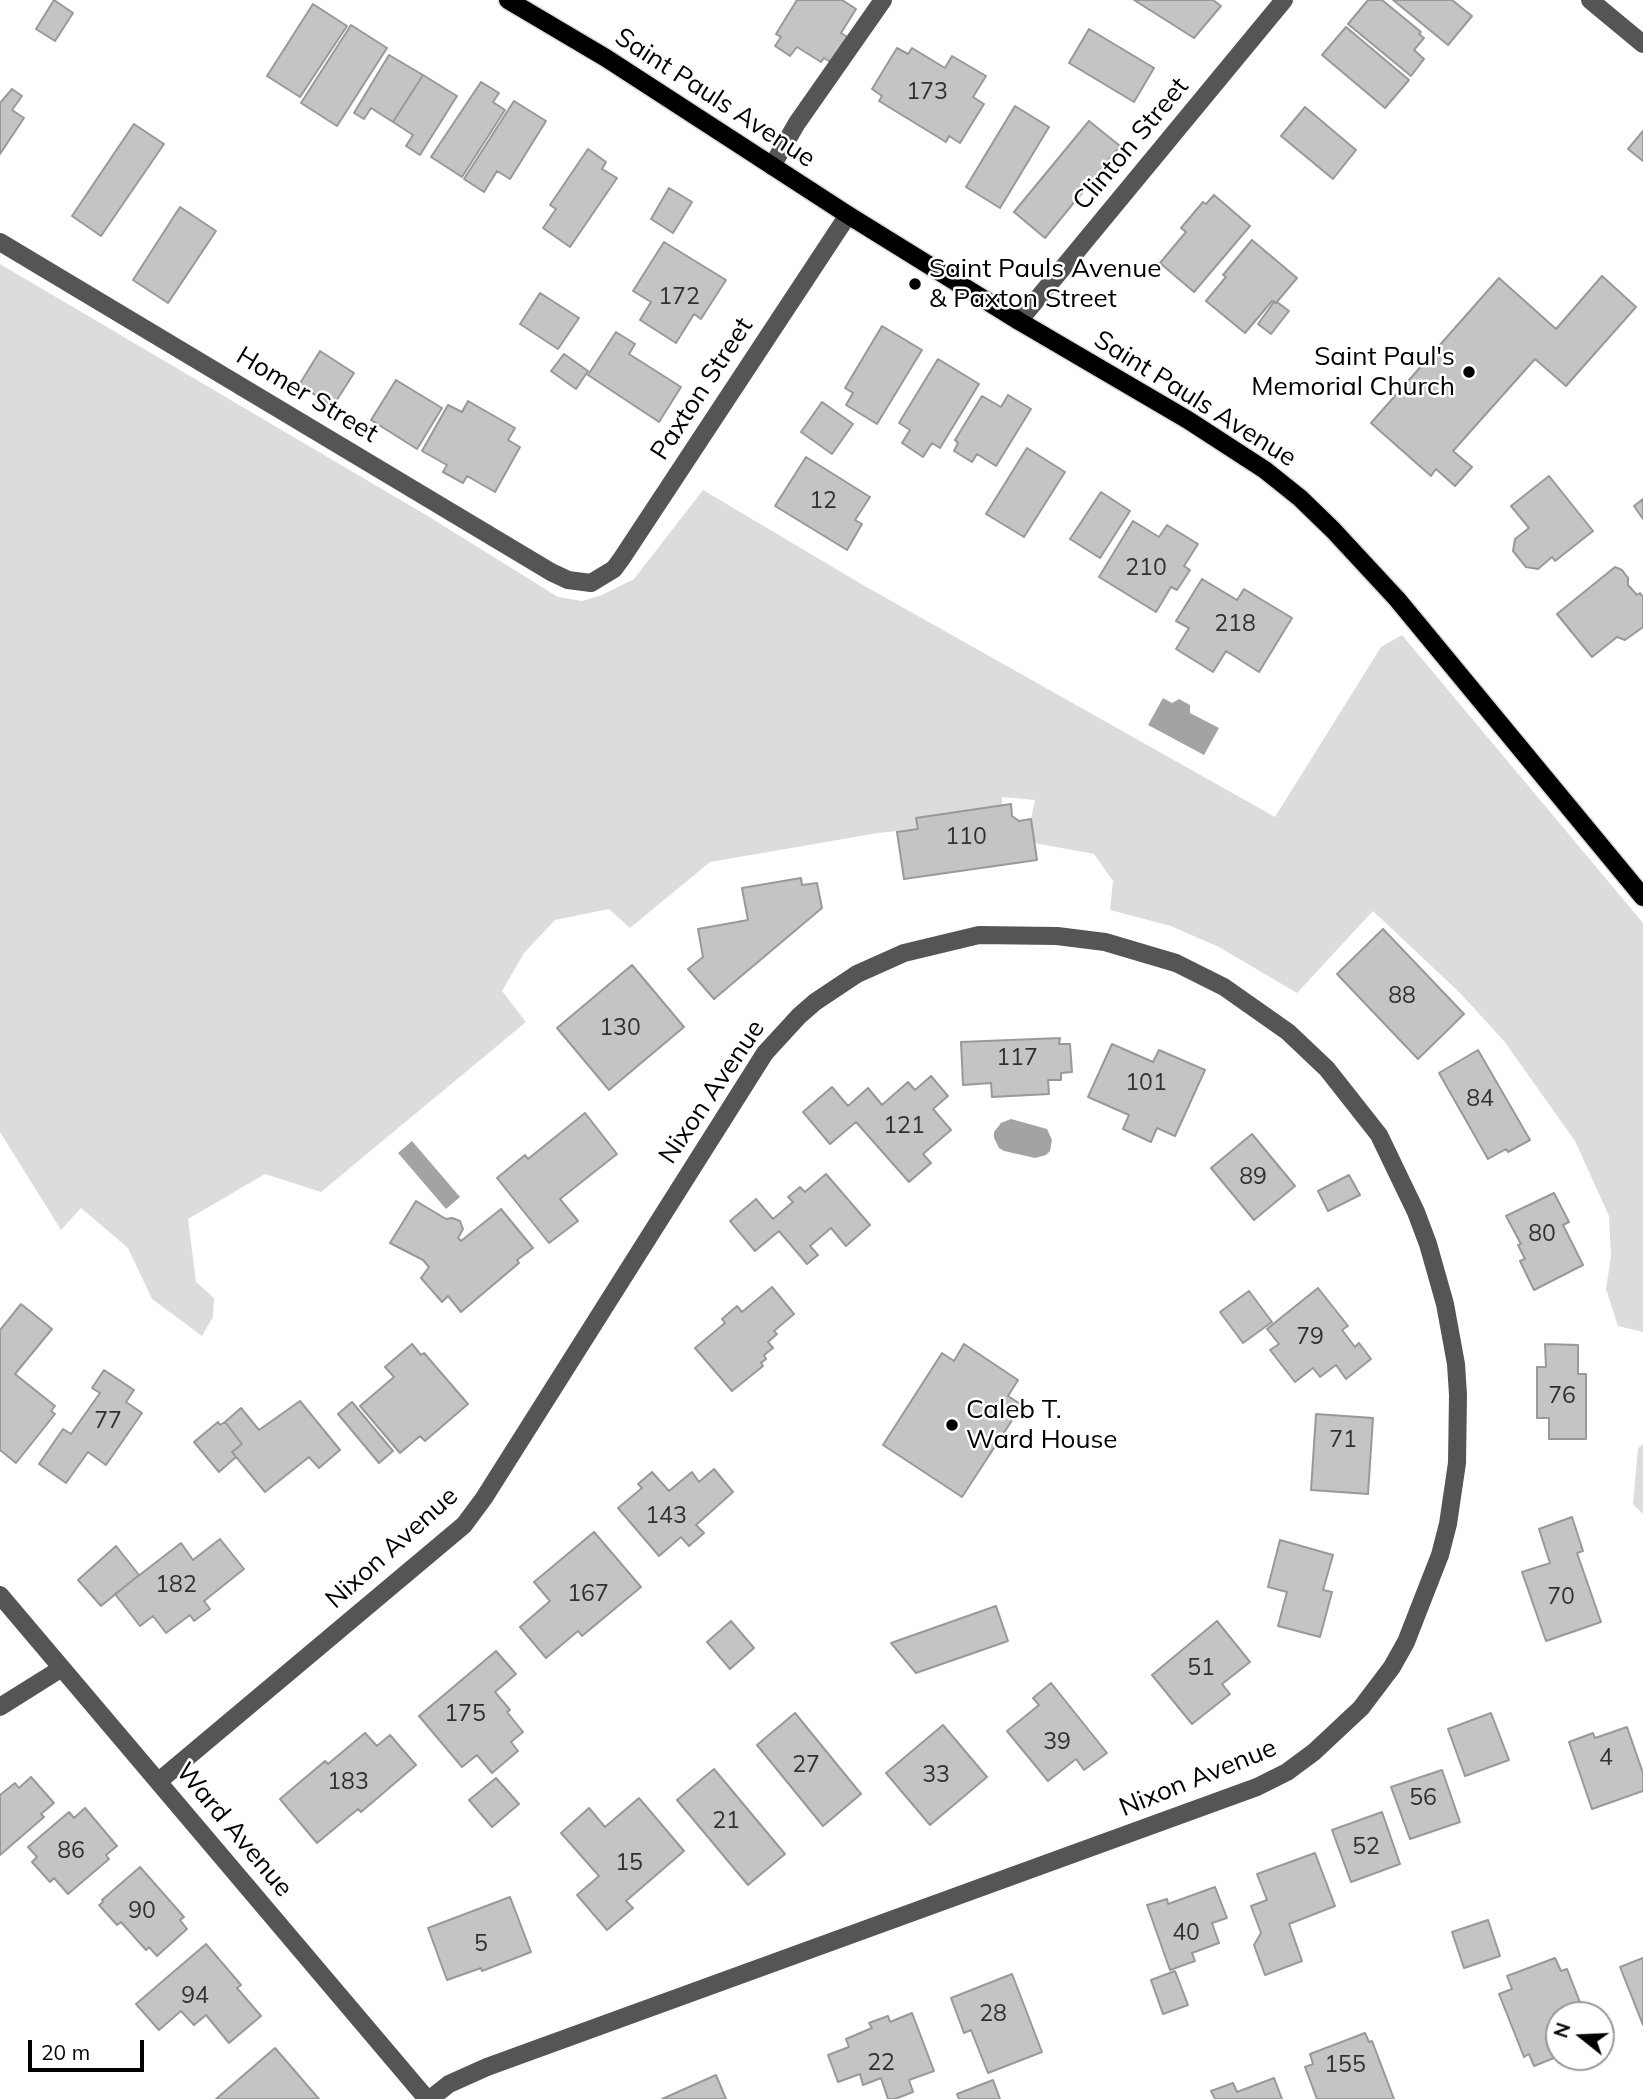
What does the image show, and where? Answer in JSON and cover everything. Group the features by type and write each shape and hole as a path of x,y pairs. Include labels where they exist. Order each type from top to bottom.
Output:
{"main road":[{"name":"Saint Pauls Avenue","path":"508,0 606,58 848,215 1229,445 1265,470 1300,498 1397,598 1643,897"}],"street":[{"path":"772,166 806,110 883,0"},
{"name":"Clinton Street","path":"1019,320 1283,0"},
{"path":"1590,0 1643,44"},
{"name":"Paxton Street","path":"591,583 614,569 622,558 848,215"},
{"name":"Homer Street","path":"0,242 551,572 568,580 591,583"},
{"name":"Nixon Avenue","path":"159,1781 464,1525 484,1498 765,1053 799,1016 857,974 904,953 979,935 1058,936 1105,942 1176,963 1224,987 1288,1032 1327,1069 1378,1135 1416,1212 1445,1304 1456,1364 1458,1395 1457,1463 1448,1524 1440,1555 1406,1642 1392,1667 1361,1708 1314,1752 1287,1772 1257,1787 488,2067 449,2084 429,2099"},
{"name":"Ward Avenue","path":"0,1595 429,2099"},
{"path":"0,1707 62,1668"}],"shaded area":[{"path":"0,264 431,518 558,597 582,601 602,595 634,579 703,490 863,585 1275,817 1381,647 1402,635 1643,923 1643,1332 1618,1326 1606,1289 1611,1256 1609,1216 1575,1141 1504,1041 1461,994 1373,911 1297,993 1219,947 1171,926 1110,910 1113,881 1094,854 1034,843 1031,819 1035,800 1002,797 1002,806 917,818 918,829 878,833 710,862 630,928 609,909 555,920 524,953 502,991 526,1022 321,1192 265,1174 188,1219 196,1282 214,1298 213,1317 202,1336 152,1299 128,1248 81,1208 61,1230 0,1132"},
{"path":"1163,698 1172,703 1179,699 1190,705 1190,713 1219,728 1204,755 1148,725"},
{"path":"1011,1119 1047,1129 1052,1140 1050,1151 1035,1158 999,1148 994,1132 1001,1123"},
{"path":"412,1141 460,1197 446,1209 398,1153"},
{"path":"1643,1444 1643,1514 1633,1504 1638,1448"}],"building":[{"path":"54,0 73,13 55,41 36,29"},
{"path":"797,0 842,0 856,9 841,33 852,40 837,66 824,58 821,62 797,47 790,56 775,46 781,37 776,34"},
{"path":"1134,0 1213,0 1221,6 1194,38"},
{"path":"1368,0 1382,0 1421,32 1419,34 1424,38 1414,50 1424,59 1411,76 1348,24"},
{"path":"1393,0 1452,0 1472,16 1448,45"},
{"path":"313,4 347,26 300,97 267,76"},
{"path":"351,25 387,48 337,126 301,103"},
{"path":"1346,27 1409,80 1385,108 1322,55"},
{"path":"1089,29 1154,68 1134,102 1069,63"},
{"path":"897,48 908,54 912,48 945,68 952,56 986,76 973,97 984,104 960,143 949,136 946,142 879,101 882,96 872,89"},
{"path":"389,55 423,75 393,122 371,108 364,119 354,113"},
{"path":"423,75 457,96 420,155 406,146 413,135 393,122"},
{"path":"481,82 499,93 493,102 505,110 462,177 431,157"},
{"path":"12,89 22,96 12,110 24,118 0,154 0,103"},
{"path":"514,101 546,121 510,179 497,171 484,192 464,179"},
{"path":"1015,106 1049,127 1000,208 966,187"},
{"path":"1305,107 1356,150 1333,179 1281,136"},
{"path":"1089,121 1120,146 1045,238 1014,212"},
{"path":"134,124 164,144 101,236 72,216"},
{"path":"1643,131 1643,161 1628,149"},
{"path":"588,149 606,162 602,169 617,178 570,247 543,228 556,209 550,205"},
{"path":"669,188 692,202 673,233 651,219"},
{"path":"1214,195 1250,226 1194,292 1160,263 1186,232 1181,228 1203,202 1206,204"},
{"path":"180,207 216,231 168,303 133,280"},
{"path":"1252,240 1297,278 1276,303 1272,301 1245,333 1206,301"},
{"path":"664,242 726,280 701,319 694,314 676,343 640,320 651,302 633,291"},
{"name":"Saint Paul's Memorial Church","path":"1602,276 1636,307 1566,386 1535,359 1453,451 1472,467 1455,486 1436,469 1431,476 1371,423 1499,278 1556,329"},
{"path":"540,293 579,318 558,349 520,324"},
{"path":"1274,302 1289,311 1271,334 1258,324"},
{"path":"882,326 922,350 877,424 846,405 853,393 845,388"},
{"path":"616,332 635,344 629,354 681,387 659,422 588,375"},
{"path":"320,351 354,373 333,406 299,385"},
{"path":"564,354 588,371 576,389 551,371"},
{"path":"938,359 979,384 940,448 932,443 923,457 902,443 910,430 899,423"},
{"path":"396,380 442,408 417,449 371,420"},
{"path":"1008,395 1031,409 996,466 977,454 972,462 954,451 958,443 955,440 982,396 1001,407"},
{"path":"468,401 515,428 508,440 520,447 495,492 467,476 463,483 443,472 447,465 422,451 448,405 462,412"},
{"path":"822,402 853,424 832,454 801,432"},
{"path":"1027,448 1065,472 1024,537 986,514"},
{"path":"806,457 870,497 855,520 862,524 847,550 775,506"},
{"path":"1549,476 1593,531 1555,561 1552,557 1538,569 1526,567 1513,551 1515,539 1529,528 1511,506"},
{"path":"1101,492 1130,511 1100,558 1070,539"},
{"path":"1643,499 1643,519 1634,506"},
{"path":"1133,521 1159,537 1167,525 1198,544 1184,566 1190,570 1177,590 1171,587 1156,612 1099,577"},
{"path":"1615,567 1622,570 1628,578 1628,585 1637,595 1640,593 1643,597 1643,627 1625,640 1617,637 1592,657 1557,614"},
{"path":"1202,579 1237,600 1244,589 1292,618 1259,672 1226,651 1213,672 1176,649 1189,628 1176,621"},
{"path":"1011,804 1012,816 1019,821 1031,819 1037,860 904,879 897,832 918,829 916,818"},
{"path":"801,878 802,885 817,883 822,908 714,999 688,969 703,957 698,929 748,920 742,888"},
{"path":"1383,929 1464,1014 1418,1059 1337,974"},
{"path":"632,965 684,1027 609,1090 557,1028"},
{"path":"1060,1038 1059,1044 1070,1044 1072,1072 1061,1073 1061,1080 1048,1080 1049,1094 992,1097 991,1083 963,1085 961,1042"},
{"path":"1112,1044 1153,1062 1159,1050 1205,1070 1175,1136 1157,1128 1151,1142 1123,1129 1129,1115 1088,1097"},
{"path":"1478,1050 1530,1140 1488,1159 1439,1073"},
{"path":"931,1076 948,1096 933,1109 951,1130 923,1154 931,1163 909,1182 856,1122 830,1144 803,1112 832,1087 848,1106 868,1088 882,1105 908,1082 915,1090"},
{"path":"585,1113 617,1154 560,1199 578,1221 549,1243 497,1178 525,1155 528,1159"},
{"path":"1252,1134 1295,1186 1254,1220 1211,1168"},
{"path":"826,1174 870,1225 846,1246 831,1228 810,1246 818,1255 807,1264 779,1231 755,1251 730,1221 756,1199 773,1219 793,1202 788,1197 800,1187 805,1192"},
{"path":"1349,1175 1360,1195 1328,1211 1318,1191"},
{"path":"1554,1193 1569,1222 1563,1225 1583,1265 1534,1290 1520,1261 1525,1259 1518,1245 1521,1244 1506,1216"},
{"path":"416,1201 446,1219 460,1221 463,1229 458,1238 461,1241 501,1209 533,1248 461,1312 448,1296 442,1302 421,1278 429,1267 423,1260 390,1243"},
{"path":"772,1287 794,1314 774,1331 777,1334 768,1342 773,1348 764,1355 766,1359 761,1363 763,1366 732,1391 695,1348 725,1323 722,1319 737,1306 742,1312"},
{"path":"1318,1288 1348,1326 1342,1330 1355,1347 1359,1343 1371,1359 1346,1379 1336,1365 1320,1377 1313,1368 1295,1382 1270,1350 1279,1344 1267,1329"},
{"path":"1249,1291 1272,1322 1243,1343 1220,1312"},
{"path":"21,1304 52,1329 15,1374 55,1406 51,1411 55,1414 16,1463 0,1450 0,1330"},
{"path":"412,1344 421,1355 424,1353 468,1404 425,1441 420,1436 400,1453 360,1406 394,1377 385,1367"},
{"name":"Caleb T. Ward House","path":"964,1344 1018,1380 1008,1396 1022,1405 962,1497 883,1445 942,1353 954,1361"},
{"path":"1545,1344 1578,1345 1578,1374 1586,1374 1586,1439 1549,1439 1549,1418 1537,1418 1537,1367 1546,1367"},
{"path":"104,1370 134,1390 126,1402 142,1413 106,1465 88,1452 66,1483 39,1464 63,1429 71,1434 100,1393 92,1388"},
{"path":"300,1401 340,1450 319,1468 309,1457 265,1492 232,1452 242,1444 225,1422 241,1408 259,1430"},
{"path":"352,1402 393,1451 379,1463 338,1414"},
{"path":"1316,1414 1373,1418 1368,1494 1311,1490"},
{"path":"218,1422 220,1425 225,1422 242,1444 232,1452 236,1457 219,1472 194,1442"},
{"path":"714,1469 733,1492 696,1525 704,1533 689,1546 681,1537 659,1556 618,1508 642,1488 638,1484 652,1472 669,1491 692,1472 699,1482"},
{"path":"1572,1517 1583,1551 1577,1553 1601,1622 1546,1641 1522,1572 1550,1563 1539,1529"},
{"path":"594,1532 641,1587 582,1636 578,1631 546,1658 520,1627 550,1601 534,1582"},
{"path":"220,1539 244,1569 204,1601 210,1609 194,1621 190,1615 166,1633 153,1616 140,1626 115,1594 181,1543 193,1560"},
{"path":"1280,1540 1333,1555 1323,1590 1332,1592 1320,1637 1278,1626 1287,1592 1268,1587"},
{"path":"116,1546 139,1575 101,1606 78,1580"},
{"path":"996,1606 1008,1641 916,1673 891,1643"},
{"path":"731,1621 754,1648 730,1669 707,1642"},
{"path":"1217,1621 1250,1662 1222,1684 1230,1694 1192,1724 1152,1675"},
{"path":"496,1651 516,1674 495,1692 523,1732 511,1742 518,1751 492,1773 477,1755 462,1767 419,1716"},
{"path":"1051,1683 1107,1753 1084,1770 1076,1759 1048,1781 1007,1731 1039,1705 1033,1698"},
{"path":"795,1713 861,1794 823,1826 757,1745"},
{"path":"1491,1713 1509,1760 1465,1776 1448,1729"},
{"path":"943,1725 987,1777 930,1825 886,1773"},
{"path":"1627,1727 1643,1773 1643,1791 1592,1809 1569,1742 1593,1733 1595,1738"},
{"path":"365,1733 377,1746 390,1735 416,1765 361,1812 358,1809 317,1843 280,1799 325,1761 328,1764"},
{"path":"714,1769 785,1854 748,1885 677,1800"},
{"path":"1442,1770 1460,1822 1410,1839 1391,1787"},
{"path":"31,1777 54,1803 41,1814 44,1817 0,1855 0,1795 15,1783 19,1788"},
{"path":"496,1778 519,1804 492,1827 469,1800"},
{"path":"639,1798 684,1851 626,1901 633,1908 607,1930 577,1895 599,1876 561,1833 589,1808 605,1827"},
{"path":"85,1808 117,1846 106,1855 109,1859 68,1894 54,1878 50,1882 32,1862 37,1857 28,1847 69,1812 74,1818"},
{"path":"1382,1812 1400,1864 1351,1882 1332,1830"},
{"path":"1315,1853 1335,1906 1289,1924 1302,1961 1265,1975 1254,1945 1261,1933 1251,1906 1267,1900 1257,1874"},
{"path":"140,1867 184,1917 180,1920 187,1929 157,1956 149,1947 146,1950 121,1922 117,1925 99,1905"},
{"path":"1215,1887 1227,1918 1212,1923 1219,1943 1192,1953 1195,1961 1170,1970 1147,1905 1167,1899 1168,1904"},
{"path":"510,1897 531,1952 482,1971 481,1968 447,1980 428,1928"},
{"path":"1488,1920 1500,1956 1464,1968 1452,1932"},
{"path":"206,1944 241,1985 237,1988 261,2016 229,2043 206,2015 194,2025 181,2011 159,2030 136,2004"},
{"path":"1555,1958 1561,1971 1567,1969 1580,2001 1545,2001 1545,2062 1534,2066 1529,2054 1524,2057 1499,1994 1512,1989 1507,1976"},
{"path":"1643,1958 1643,2025 1620,1967"},
{"path":"1175,1971 1188,2005 1163,2014 1151,1980"},
{"path":"1012,1974 1042,2052 988,2073 971,2030 964,2033 951,1998"},
{"path":"912,2013 934,2071 909,2080 913,2092 888,2099 881,2078 863,2085 860,2074 838,2082 828,2055 849,2047 846,2039 872,2028 869,2023 888,2016 890,2022"},
{"path":"1365,2033 1369,2042 1372,2041 1394,2099 1317,2099 1305,2067 1313,2064 1310,2054"},
{"path":"275,2048 319,2099 216,2099"},
{"path":"716,2075 726,2099 662,2099"},
{"path":"1274,2078 1282,2099 1215,2099 1211,2091 1233,2083 1237,2092"},
{"path":"993,2080 1000,2099 959,2099 957,2094"}],"place":[{"name":"Saint Pauls Avenue & Paxton Street","path":"915,284"},
{"name":"Saint Paul's Memorial Church","path":"1469,372"},
{"name":"Caleb T. Ward House","path":"952,1425"}]}
